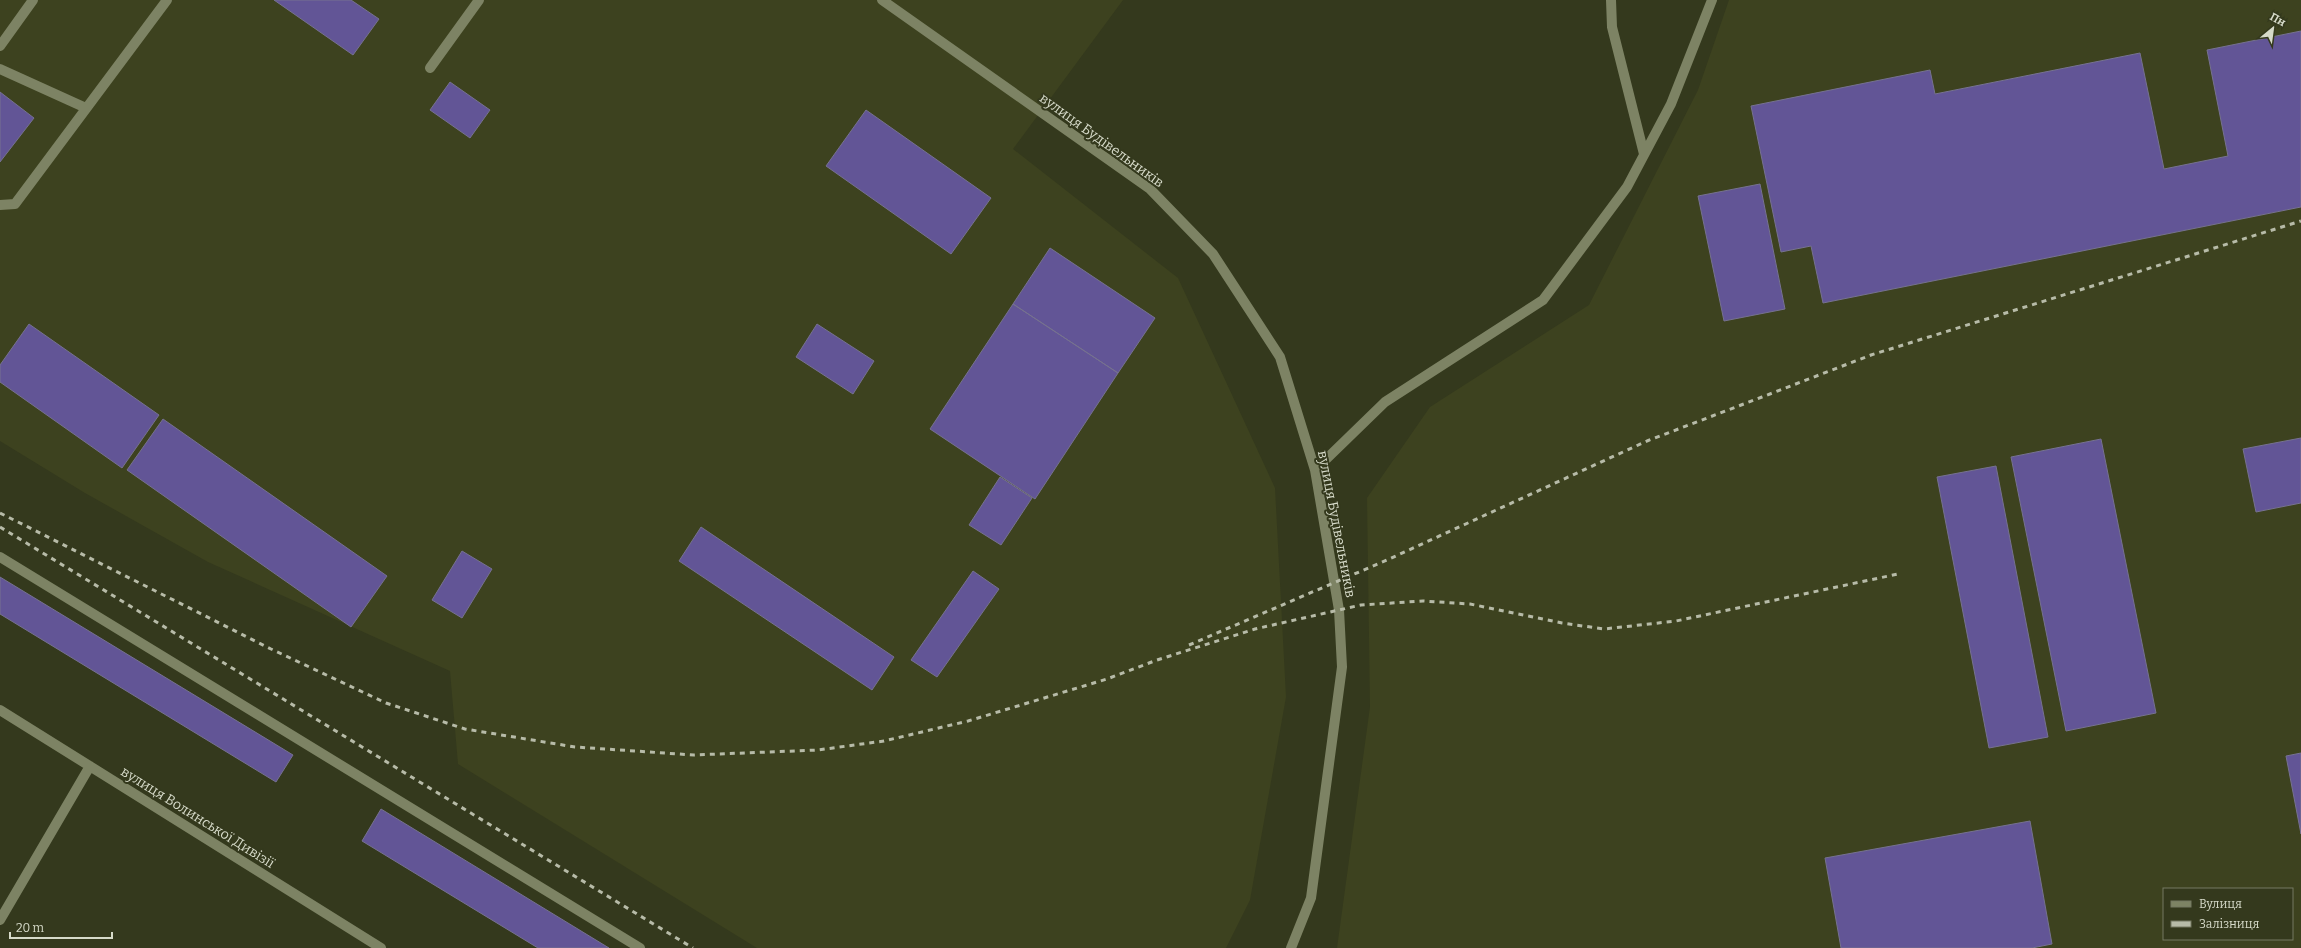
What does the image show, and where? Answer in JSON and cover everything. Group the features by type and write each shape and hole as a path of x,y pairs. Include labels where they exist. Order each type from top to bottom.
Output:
{"street":[{"path":"0,46 33,0"},
{"path":"0,206 15,204 167,0"},
{"path":"430,68 479,0"},
{"name":"вулиця Будівельників","path":"882,0 1150,189 1213,254 1280,357 1315,470 1339,610 1342,667 1311,898 1291,948"},
{"path":"1611,0 1612,27 1644,154"},
{"path":"1315,470 1385,402 1543,300 1627,187 1671,104 1712,0"},
{"path":"0,69 86,108"},
{"path":"0,557 640,948"},
{"name":"вулиця Волинської Дивізії","path":"0,710 381,948"},
{"path":"0,920 90,766"}],"shaded area":[{"path":"0,0 1123,0 1013,149 1178,278 1275,488 1286,697 1250,900 1226,948 757,948 458,764 450,671 208,562 85,493 0,441"},
{"path":"1729,0 2301,0 2301,948 1337,948 1370,707 1367,498 1430,407 1589,305 1698,90"}],"building":[{"path":"274,0 351,0 379,19 353,55"},
{"path":"2301,31 2301,207 1823,303 1811,246 1781,252 1751,106 1930,70 1935,94 2140,53 2164,169 2228,156 2207,50"},
{"path":"450,82 490,110 470,138 430,110"},
{"path":"0,92 34,118 0,162"},
{"path":"866,110 991,198 951,254 826,166"},
{"path":"1760,184 1785,309 1724,321 1698,196"},
{"path":"1050,248 1155,318 1118,373 1013,304"},
{"path":"1013,304 1118,373 1035,499 930,429"},
{"path":"29,324 159,415 122,468 0,382 0,365"},
{"path":"817,324 874,361 853,394 796,357"},
{"path":"163,419 387,576 351,627 127,470"},
{"path":"2301,438 2301,503 2256,512 2243,449"},
{"path":"2101,439 2156,713 2066,731 2011,457"},
{"path":"1996,466 2048,737 1989,748 1937,477"},
{"path":"1000,477 1032,498 1001,545 969,525"},
{"path":"701,527 894,657 872,690 679,561"},
{"path":"462,551 492,569 462,618 432,600"},
{"path":"973,571 999,589 937,677 911,660"},
{"path":"0,577 293,755 276,782 0,614"},
{"path":"2301,753 2301,834 2286,756"},
{"path":"381,809 609,948 538,948 362,841"},
{"path":"2030,821 2052,944 2032,948 1841,948 1825,858"}],"railway":[{"path":"1189,645 1387,560 1647,441 1871,355 2301,221"},
{"path":"0,513 271,649 386,703 465,729 575,747 694,755 818,750 884,741 968,721 1107,679 1157,660 1255,629 1361,605 1423,601 1470,604 1562,623 1604,629 1676,621 1898,574"},
{"path":"0,527 693,948"}]}
